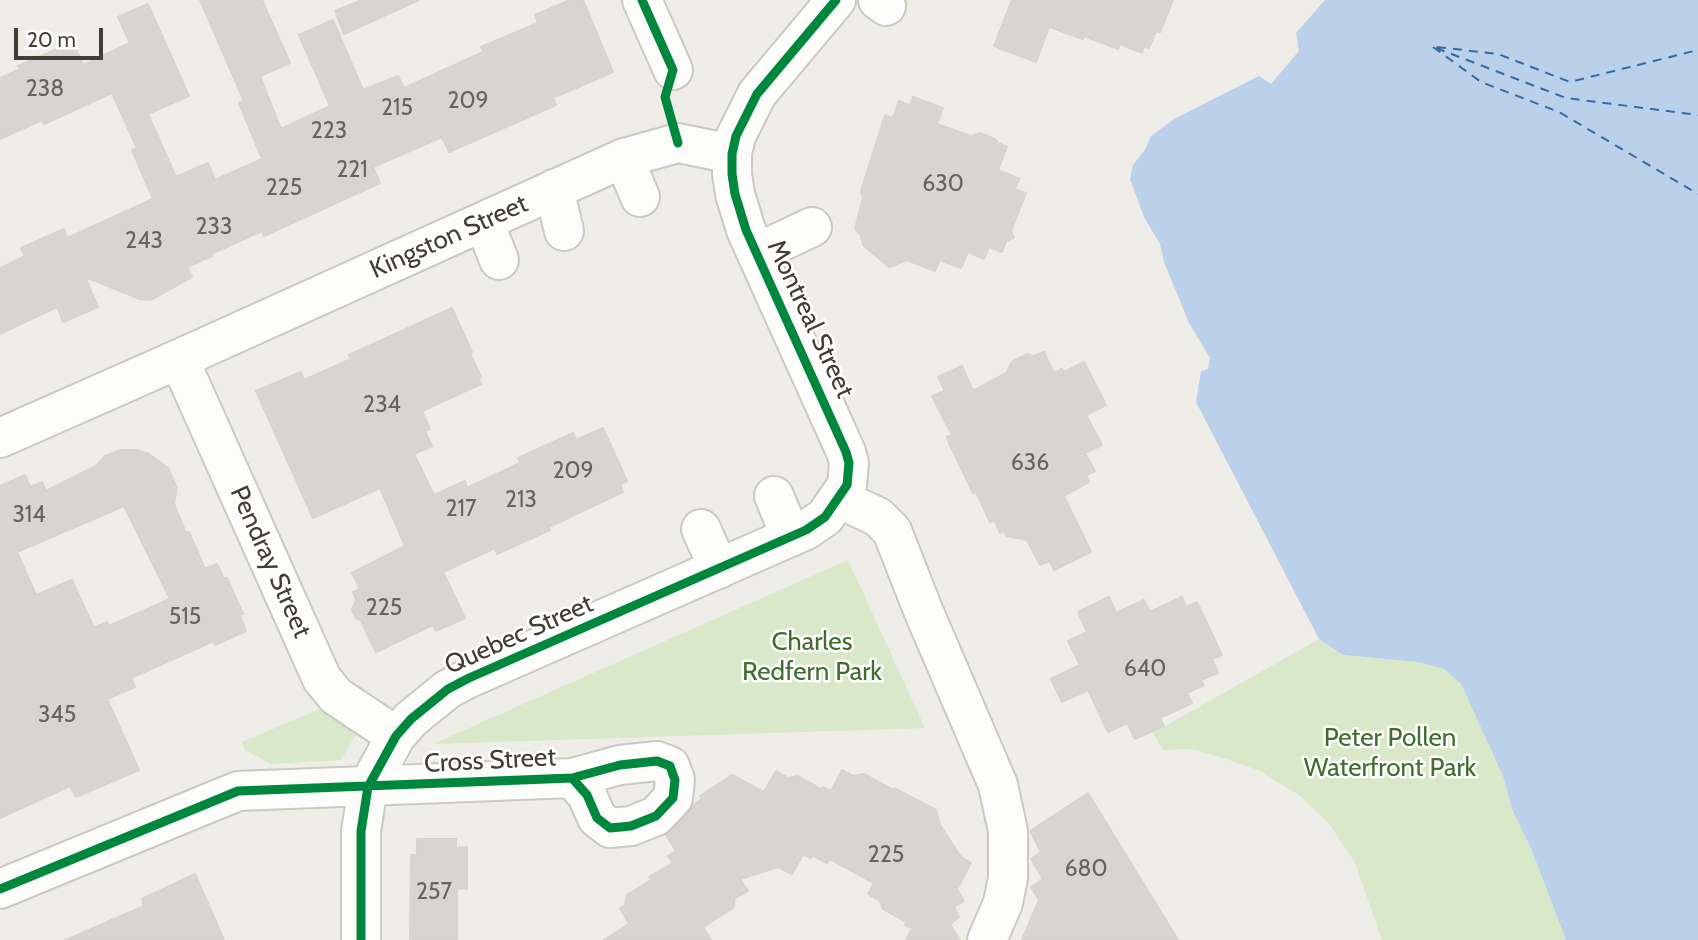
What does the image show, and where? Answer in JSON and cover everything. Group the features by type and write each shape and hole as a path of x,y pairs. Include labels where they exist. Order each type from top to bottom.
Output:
{"street":[{"path":"642,0 673,70"},
{"path":"732,154 736,136 757,94 835,0"},
{"name":"Kingston Street","path":"0,438 624,158 678,143 732,154"},
{"name":"Montreal Street","path":"732,154 735,194 746,230 846,452 849,475 839,499"},
{"path":"624,158 640,197"},
{"path":"554,189 564,231"},
{"path":"484,222 499,260"},
{"path":"757,253 812,227"},
{"name":"Pendray Street","path":"179,359 323,679 336,696 396,736"},
{"path":"774,496 791,537"},
{"path":"839,499 878,517 892,531 998,785 1009,831 1008,878 1003,903 988,940"},
{"name":"Quebec Street","path":"368,787 396,736 419,711 448,689 791,537 816,524 839,499"},
{"path":"701,529 719,569"},
{"name":"Cross Street","path":"368,787 572,778"},
{"path":"0,890 237,791 368,787 361,831 360,940"}],"green space":[{"name":"Charles Redfern Park","path":"848,560 925,728 433,744"},
{"name":"Peter Pollen Waterfront Park","path":"1319,639 1343,655 1418,662 1444,669 1461,684 1503,776 1512,809 1532,851 1566,940 1382,940 1355,863 1330,825 1299,795 1258,770 1223,758 1191,749 1163,750 1153,733"},
{"path":"320,709 358,731 341,760 271,764 245,750 242,742"}],"water":[{"path":"1325,0 1698,0 1698,940 1566,940 1532,851 1512,809 1503,776 1461,684 1444,669 1418,662 1343,655 1319,639 1196,402 1201,371 1208,369 1210,358 1189,323 1164,262 1160,244 1144,217 1130,179 1133,165 1145,150 1151,136 1174,119 1259,76 1271,84 1299,51 1296,33"}],"building":[{"path":"200,0 262,0 290,63 260,76 281,129 330,106 299,35 333,20 363,90 398,76 404,88 483,52 481,47 538,23 535,15 570,0 583,0 613,72 553,98 556,105 449,152 442,137 373,167 380,183 264,236 262,231 211,254 212,256 187,267 192,277 151,300 140,299 85,277 98,307 63,322 57,307 0,334 0,268 25,256 21,248 64,229 67,238 153,199 132,150 137,148 112,93 44,124 42,120 0,139 0,78 20,69 18,66 73,42 83,65 130,43 118,17 148,4 189,96 148,114 176,177 208,163 215,180 262,159 239,103 244,101"},
{"path":"362,0 419,0 344,34 335,11"},
{"path":"1012,0 1173,0 1160,32 1156,31 1149,48 1144,46 1142,53 1120,44 1118,49 1049,27 1036,62 994,46"},
{"path":"913,97 943,108 937,124 971,136 980,133 1007,147 998,170 1020,179 1014,189 1026,193 1011,231 1014,238 1006,241 1002,252 989,247 984,259 968,252 961,268 940,260 935,271 907,260 889,267 863,245 861,235 855,229 863,197 861,191 885,115 893,118 899,101 910,106"},
{"path":"452,308 472,352 470,353 481,377 478,378 481,384 422,411 430,429 425,431 432,446 414,454 434,495 465,481 467,488 520,463 518,458 573,433 576,440 603,428 627,481 620,484 623,492 549,527 550,530 497,554 495,548 443,572 465,618 436,631 433,625 376,652 361,621 352,610 356,600 353,592 360,589 352,573 405,546 380,488 313,518 256,391 301,372 304,380 351,359 349,355"},
{"path":"1044,352 1054,373 1062,369 1064,372 1084,362 1106,405 1086,415 1102,445 1085,453 1095,471 1086,475 1089,482 1064,496 1091,552 1054,570 1050,561 1040,565 1027,540 1007,536 1004,531 1000,533 994,520 990,522 949,443 947,437 952,435 932,396 945,391 938,377 962,366 973,391 1006,373 1012,362 1027,354 1033,356"},
{"path":"121,450 137,450 149,454 168,468 177,488 174,504 186,533 189,532 205,569 217,564 224,579 227,578 243,614 240,615 246,631 215,645 214,641 131,678 135,687 107,699 139,770 76,797 70,786 0,818 0,486 25,475 30,487 42,482 46,491 96,466 105,456","holes":["124,506 170,599 109,626 107,622 94,628 72,580 36,595 17,552"]},
{"path":"1109,597 1116,613 1144,600 1150,612 1182,597 1186,607 1197,602 1222,655 1212,659 1218,673 1201,680 1204,685 1187,693 1192,703 1160,718 1164,726 1135,739 1127,723 1108,732 1088,690 1062,702 1051,679 1080,665 1068,641 1087,632 1078,612"},
{"path":"842,770 853,776 864,774 936,810 940,825 961,857 971,863 957,889 964,901 954,907 959,917 950,924 960,940 906,940 912,928 905,925 907,922 883,909 880,901 868,894 874,883 830,859 827,863 812,855 811,858 803,854 792,874 778,867 740,879 748,891 735,898 733,908 703,927 711,940 604,940 629,924 620,908 625,905 627,895 651,880 649,877 673,863 668,856 676,851 666,835 689,813 693,805 702,799 700,796 732,775 764,792 776,771 788,778 798,776 821,789 823,787 831,791"},
{"path":"1088,793 1178,940 1022,940 1039,900 1031,887 1043,879 1031,859 1041,852 1030,831"},
{"path":"417,839 456,839 456,848 467,847 467,889 457,888 457,940 410,940 411,855 417,855"},
{"path":"195,874 224,940 66,940 144,906 142,899"}],"ferry route":[{"path":"1433,47 1481,82 1559,112 1698,194"},
{"path":"1437,47 1498,54 1570,82 1698,50"},
{"path":"1436,48 1566,98 1698,115"}],"cycle path":[{"path":"642,0 673,70 665,97 678,143"},
{"path":"361,940 361,831 368,787 396,736 411,719 448,689 469,678 806,530 825,517 847,485 849,463 846,452 746,230 732,174 736,136 757,94 836,0"},
{"path":"0,889 238,791 572,778 620,765 657,761 670,766 675,780 673,798 656,816 631,826 610,828 597,818 587,795 572,778"}]}
